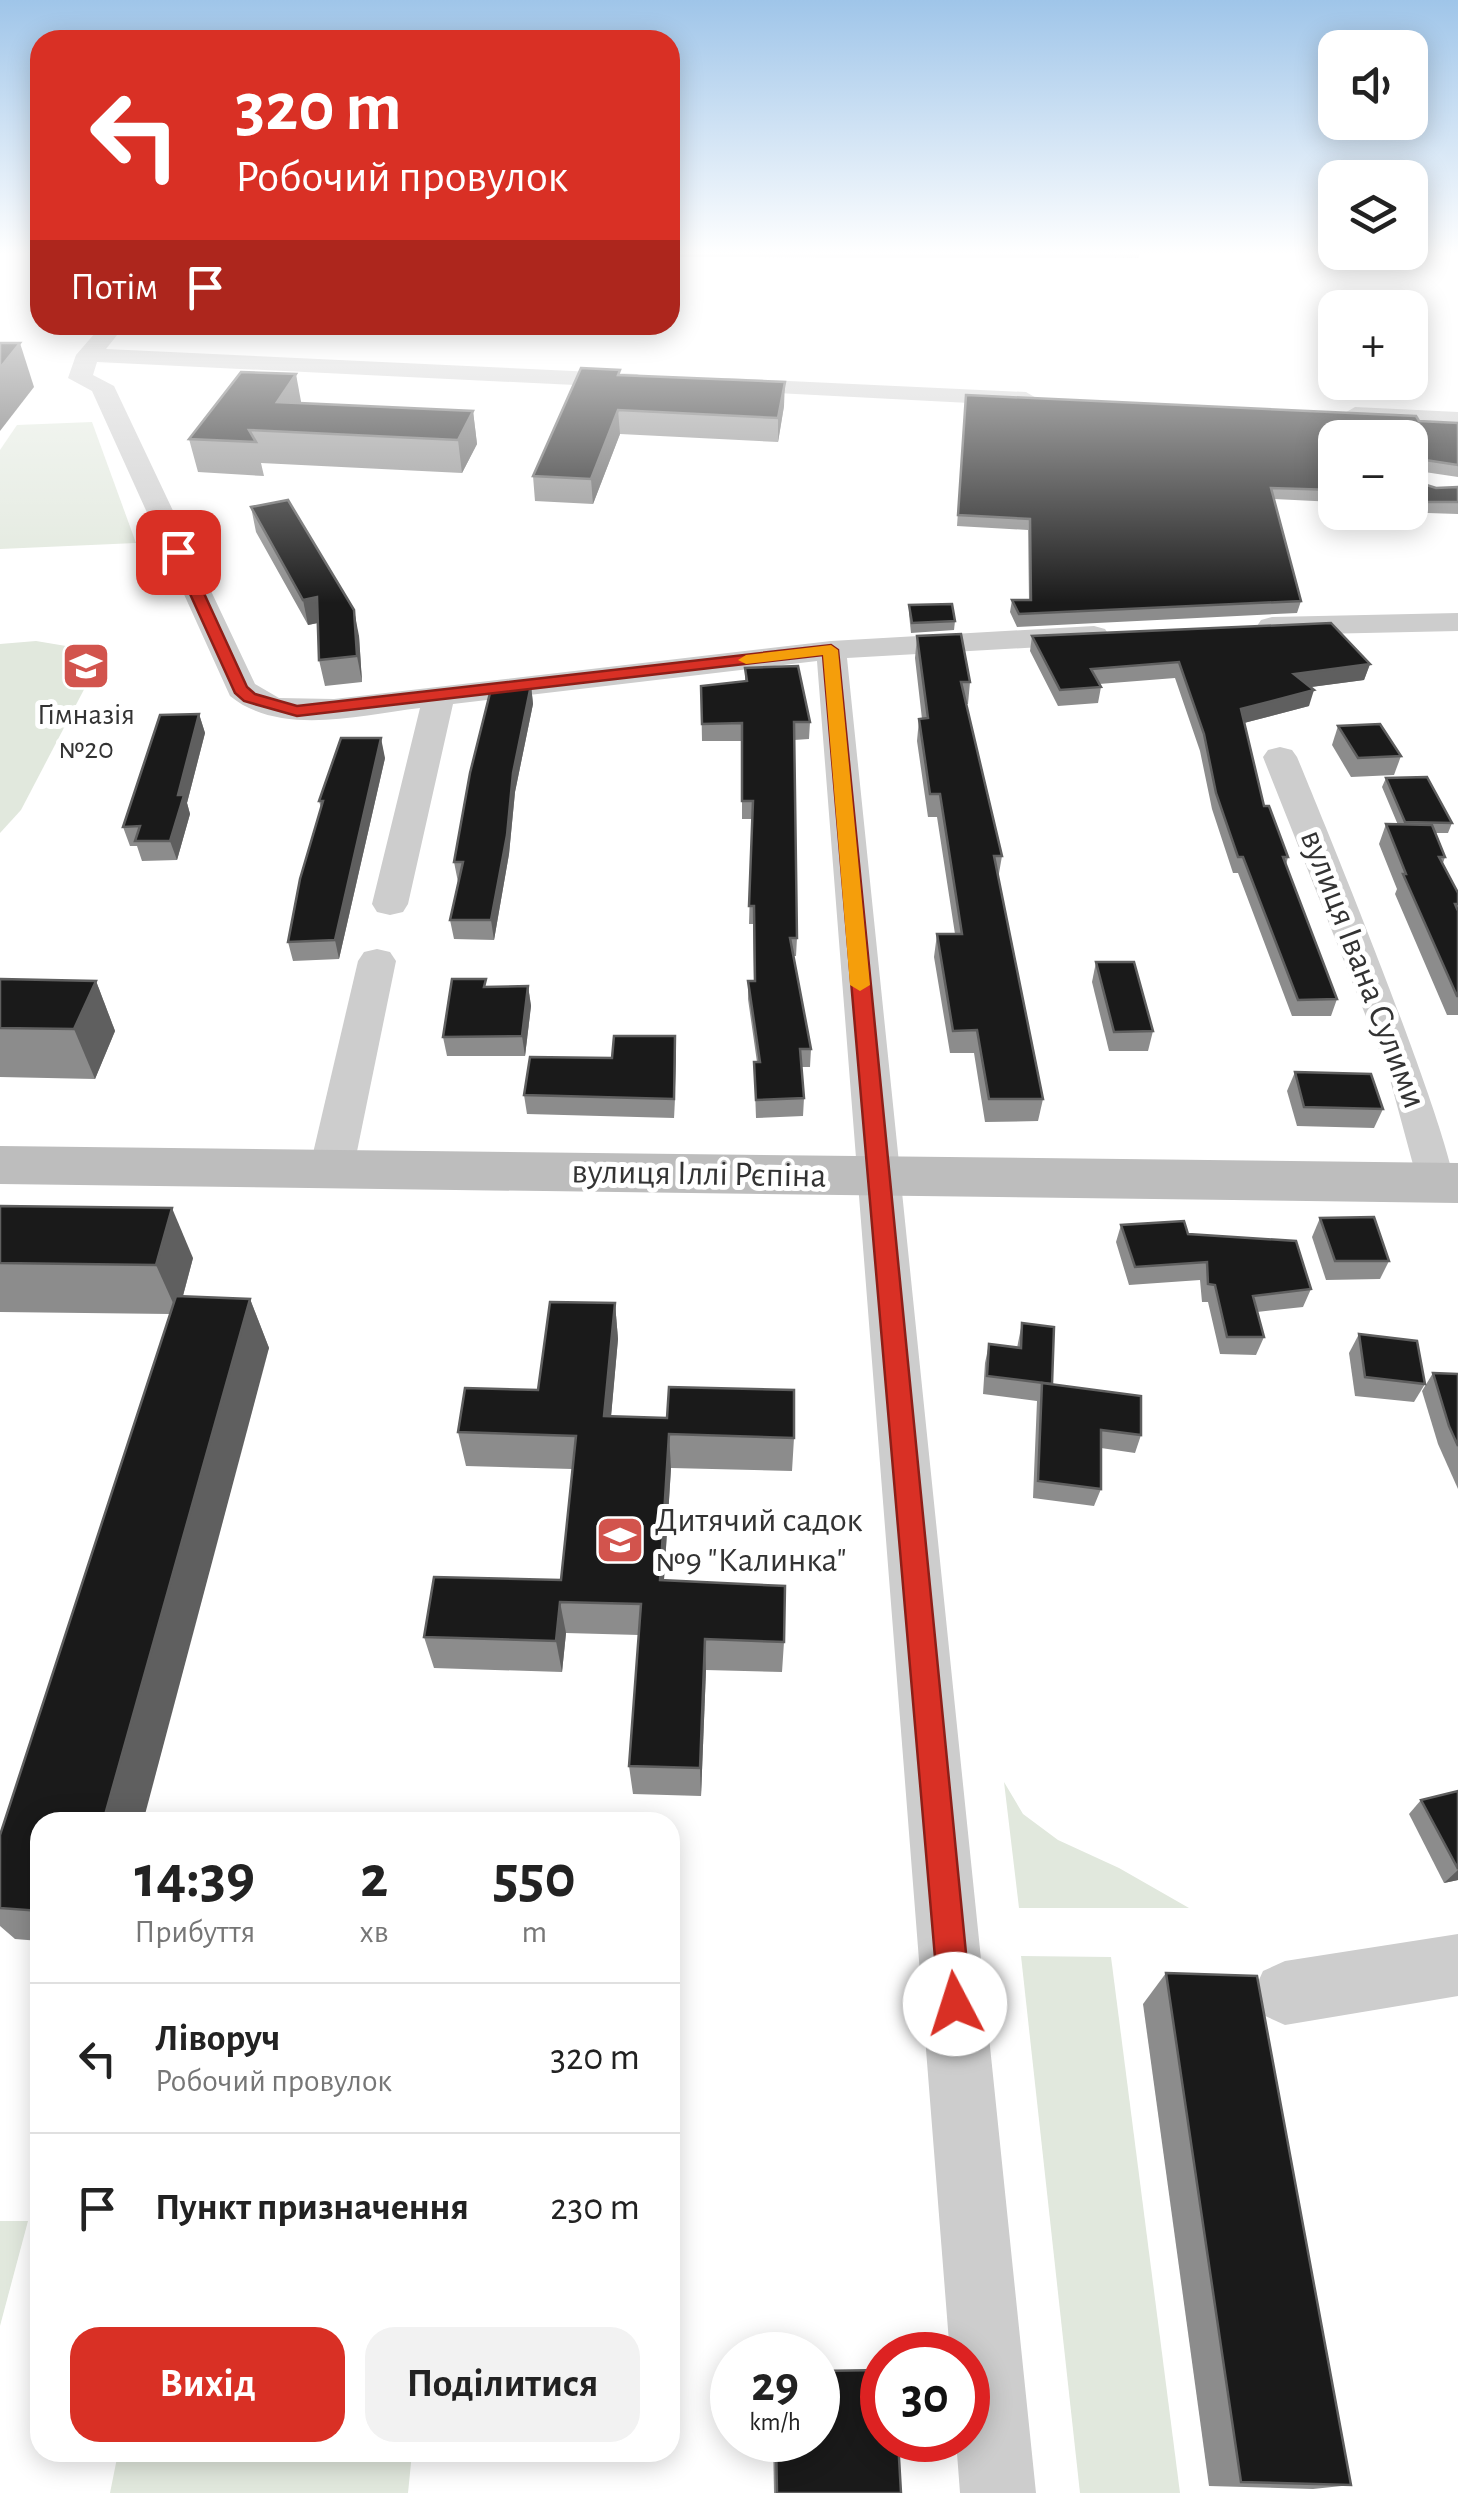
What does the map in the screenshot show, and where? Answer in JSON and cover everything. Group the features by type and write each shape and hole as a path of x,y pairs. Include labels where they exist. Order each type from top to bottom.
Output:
{"street":[{"path":"88,370 102,386 240,690 249,698 297,711 831,650 1117,634"},
{"path":"409,370 660,382"},
{"path":"699,384 1051,400"},
{"path":"1325,413 1458,419"},
{"path":"1364,415 1367,420"},
{"path":"1250,627 1458,622"},
{"path":"831,650 998,2493"},
{"path":"390,904 439,696"},
{"name":"вулиця Івана Сулими","path":"1280,757 1449,1183"},
{"path":"332,1166 376,961"},
{"name":"вулиця Іллі Рєпіна","path":"0,1165 332,1166 877,1178 1449,1183"},
{"path":"1285,1993 1458,1965"}],"shaded area":[{"path":"92,422 136,543 0,549 0,450 17,425"},
{"path":"36,641 72,647 88,656 90,678 21,810 0,833 0,644"},
{"path":"1004,1782 1023,1814 1058,1840 1119,1868 1189,1908 1019,1908"},
{"path":"1021,1956 1111,1957 1180,2493 1080,2493"},
{"path":"0,2221 28,2221 0,2326"},
{"path":"116,2462 411,2462 408,2493 110,2493"}],"building":[{"path":"580,370 785,382 778,418 618,410 591,479 533,476"},
{"path":"241,372 296,374 277,402 473,411 458,440 249,430 256,442 189,439"},
{"path":"966,395 1416,416 1418,420 1318,420 1318,489 1271,488 1301,601 1019,614 1012,600 1031,600 1030,519 958,515"},
{"path":"1428,421 1458,423 1458,465 1428,460"},
{"path":"1428,485 1458,487 1458,502 1428,502"},
{"path":"288,500 354,610 357,656 319,660 317,597 303,600 251,507"},
{"path":"952,604 955,621 912,623 909,605"},
{"path":"1331,623 1370,664 1294,674 1314,690 1241,709 1264,806 1269,806 1288,857 1283,857 1337,999 1298,1000 1243,857 1238,857 1216,793 1204,734 1179,662 1091,669 1101,687 1060,690 1032,636"},
{"path":"961,634 970,682 961,682 1002,856 994,856 1043,1099 989,1099 977,1030 953,1031 937,934 962,934 940,794 930,794 919,719 928,718 917,636"},
{"path":"798,666 810,722 794,722 797,938 790,938 811,1049 800,1049 804,1098 756,1100 754,1062 760,1062 748,981 755,981 754,906 749,906 753,801 742,801 742,723 702,724 701,686 747,681 745,668"},
{"path":"492,685 531,685 513,773 507,835 491,920 450,920 463,862 454,862 470,773"},
{"path":"199,714 178,795 184,795 170,841 135,841 140,826 123,827 160,715"},
{"path":"1380,724 1401,756 1358,758 1338,726"},
{"path":"341,738 381,738 335,940 288,942 300,879 323,801 319,801"},
{"path":"1427,777 1452,823 1405,822 1386,778"},
{"path":"1386,824 1432,825 1445,857 1439,857 1458,893 1458,996 1403,874"},
{"path":"1096,962 1134,962 1153,1031 1114,1032"},
{"path":"0,979 96,981 74,1029 0,1028"},
{"path":"452,979 486,979 484,987 528,986 522,1036 443,1037"},
{"path":"614,1036 675,1036 674,1099 524,1095 530,1057 612,1058"},
{"path":"1295,1072 1371,1074 1383,1109 1304,1107"},
{"path":"0,1206 172,1208 156,1265 0,1263"},
{"path":"1374,1217 1389,1261 1335,1261 1320,1218"},
{"path":"1184,1221 1188,1234 1296,1241 1311,1289 1253,1296 1264,1337 1227,1337 1215,1285 1208,1284 1207,1262 1135,1267 1121,1225"},
{"path":"176,1296 250,1299 106,1812 30,1812 30,1910 0,1908 0,1835"},
{"name":"Дитячий садок №9 \"Калинка\"","path":"550,1302 615,1303 604,1416 667,1418 669,1387 794,1390 794,1438 669,1434 660,1580 785,1586 784,1642 705,1639 700,1768 629,1766 641,1604 560,1602 556,1641 424,1637 434,1577 561,1580 576,1436 458,1432 465,1388 538,1390"},
{"path":"1022,1323 1054,1327 1052,1384 987,1376 989,1344 1021,1348"},
{"path":"1359,1334 1417,1341 1425,1384 1365,1377"},
{"path":"1433,1373 1458,1374 1458,1446 1449,1426"},
{"path":"1042,1383 1141,1396 1141,1435 1101,1430 1101,1489 1038,1481"},
{"path":"1458,1791 1458,1869 1421,1800"},
{"path":"1166,1973 1257,1976 1351,2485 1241,2482"},
{"path":"860,2370 860,2462 899,2462 901,2493 777,2493 776,2462 840,2462 840,2371"}],"slow traffic":[{"path":"746,660 831,650 860,985"}],"place":[{"name":"Гімназія №20","path":"86,666"},
{"name":"Дитячий садок №9 \"Калинка\"","path":"620,1540"}],"route":[{"path":"178,552 240,690 249,698 297,711 831,650 955,2004"}]}
